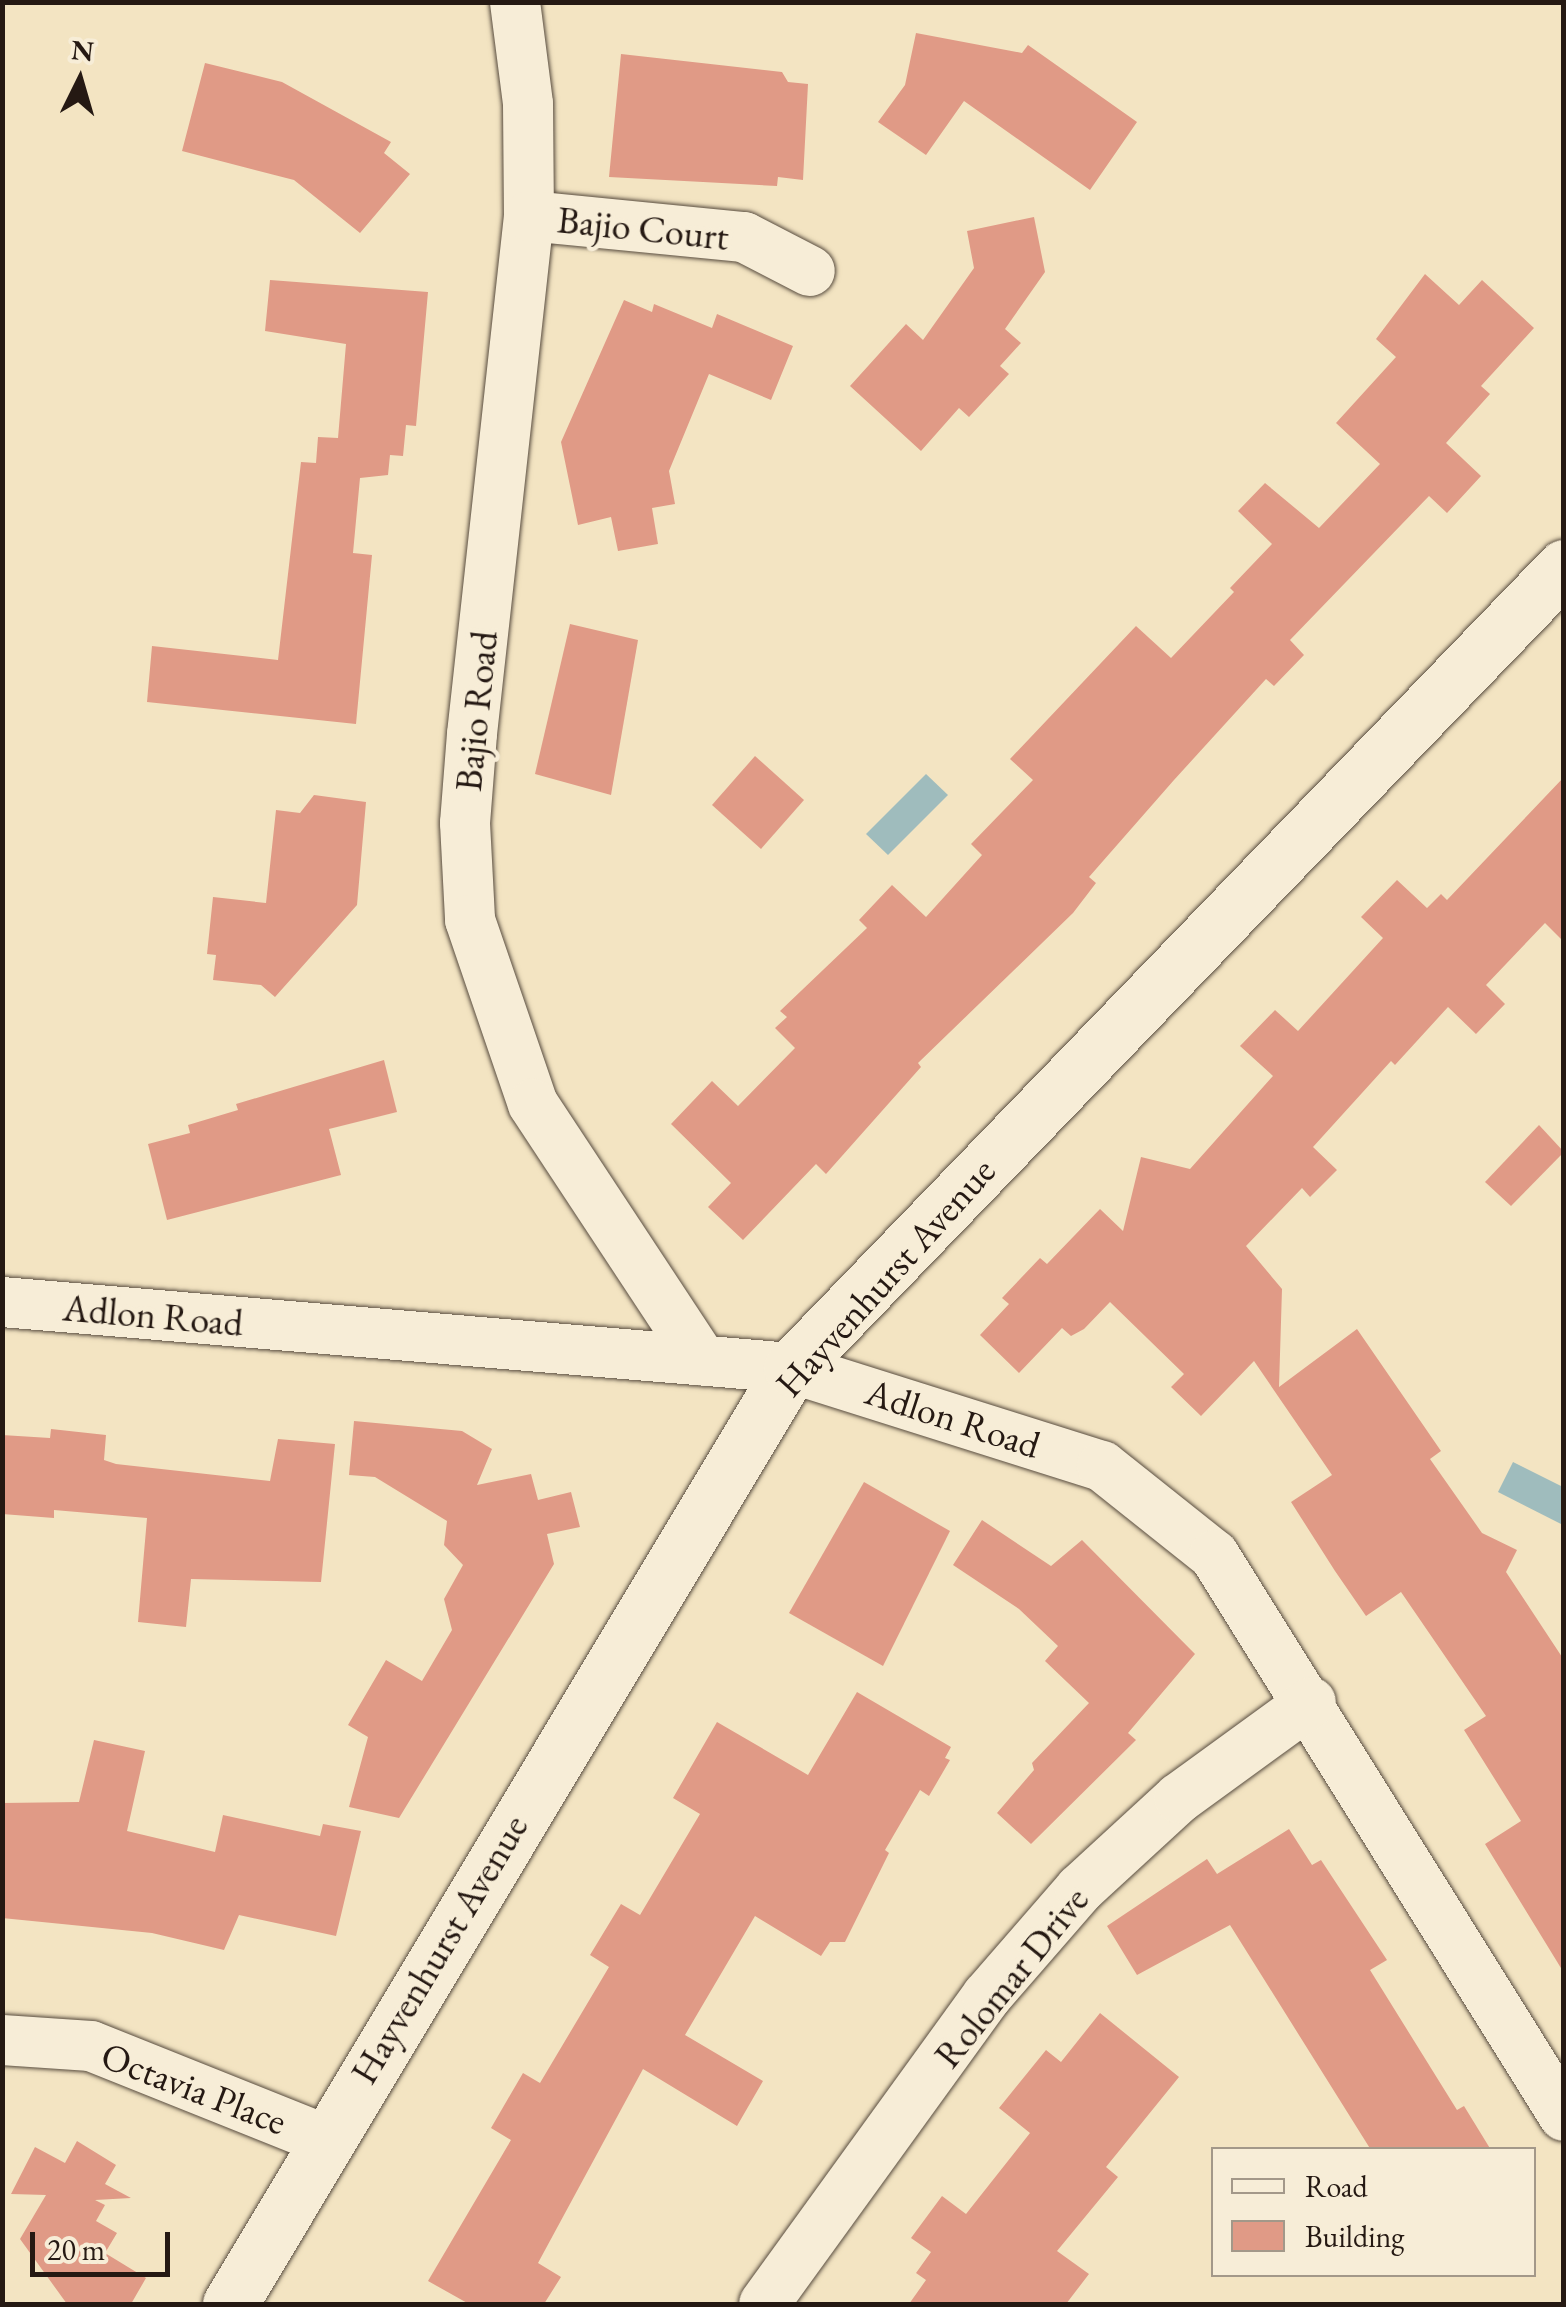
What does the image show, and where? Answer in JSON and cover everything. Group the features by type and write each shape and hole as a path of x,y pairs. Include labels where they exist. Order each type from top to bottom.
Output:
{"main road":[{"name":"Hayvenhurst Avenue","path":"230,2304 324,2139 791,1368 1564,567"}],"street":[{"name":"Bajio Road","path":"514,2 528,104 528,216 472,734 465,823 470,920 533,1104 702,1360"},
{"name":"Bajio Court","path":"528,216 744,238 810,271"},
{"name":"Adlon Road","path":"2,1302 791,1368 1102,1466 1214,1555 1311,1702 1564,2116"},
{"name":"Rolomar Drive","path":"764,2304 987,1996 1080,1889 1178,1798 1311,1702"},
{"name":"Octavia Place","path":"2,2040 90,2046 324,2139"}],"water":[{"path":"926,774 948,795 888,855 866,834"},
{"path":"1513,1462 1563,1487 1563,1525 1498,1492"}],"building":[{"path":"916,33 1022,53 1028,45 1137,122 1090,190 964,101 926,155 878,122 905,85"},
{"path":"621,54 782,72 788,82 808,84 803,180 778,177 777,186 609,177"},
{"path":"205,63 282,82 391,142 384,153 410,174 360,233 294,180 182,151"},
{"path":"1034,217 1045,272 1005,329 1021,343 1000,366 1009,374 969,417 959,408 921,451 850,386 906,324 923,340 974,268 967,231"},
{"path":"1425,274 1459,305 1482,280 1534,328 1481,386 1490,394 1446,443 1481,476 1447,513 1429,496 1290,640 1304,655 1274,686 1266,679 1174,780 1089,877 1096,883 1073,913 918,1063 921,1067 826,1174 816,1164 743,1240 708,1207 731,1183 671,1124 712,1081 738,1106 795,1048 775,1028 787,1017 780,1011 867,928 859,920 892,885 926,917 982,855 971,844 1033,780 1010,759 1136,626 1171,658 1234,592 1230,588 1272,544 1238,511 1265,483 1319,528 1380,464 1336,423 1396,357 1376,339"},
{"path":"270,280 428,292 416,426 406,425 403,456 390,455 388,475 360,478 353,553 372,555 356,724 147,702 152,646 278,660 301,462 316,463 318,437 338,438 346,344 265,331"},
{"path":"624,300 652,312 654,304 712,328 717,314 793,346 771,400 709,374 669,471 675,504 652,508 658,544 618,551 611,517 578,525 561,442"},
{"path":"570,624 638,640 611,795 535,774"},
{"path":"755,756 804,800 761,849 712,805"},
{"path":"1564,777 1564,942 1545,923 1486,985 1505,1004 1476,1034 1448,1007 1395,1065 1391,1061 1313,1147 1337,1170 1310,1197 1302,1188 1246,1246 1282,1289 1279,1387 1357,1329 1441,1451 1430,1459 1482,1533 1517,1550 1506,1572 1564,1660 1564,1973 1485,1844 1521,1821 1464,1730 1486,1716 1401,1592 1366,1616 1335,1571 1291,1502 1332,1475 1254,1361 1201,1416 1171,1387 1184,1374 1110,1302 1084,1329 1071,1336 1062,1328 1019,1373 980,1335 1009,1304 1002,1298 1040,1258 1047,1264 1100,1209 1123,1231 1141,1157 1190,1169 1273,1076 1240,1046 1275,1010 1298,1031 1383,938 1361,917 1397,880 1427,908 1441,894 1447,900"},
{"path":"314,795 366,802 357,905 275,997 261,985 213,980 216,955 207,954 213,897 266,903 276,810 300,813"},
{"path":"384,1060 397,1112 329,1129 341,1175 167,1220 148,1144 190,1133 188,1125 238,1110 236,1104"},
{"path":"1539,1125 1564,1152 1511,1206 1485,1182"},
{"path":"354,1421 462,1431 492,1449 477,1485 531,1474 538,1500 571,1492 580,1527 547,1534 554,1564 399,1818 349,1807 368,1737 348,1725 386,1660 422,1681 452,1630 444,1599 463,1565 444,1545 447,1521 375,1477 349,1475"},
{"path":"51,1429 106,1435 104,1460 116,1464 270,1481 278,1439 335,1444 321,1582 191,1579 186,1627 138,1622 147,1518 54,1510 54,1518 2,1514 2,1435 50,1438"},
{"path":"864,1482 950,1531 883,1666 789,1613"},
{"path":"982,1520 1051,1566 1082,1540 1195,1654 1128,1733 1136,1740 1031,1844 997,1813 1034,1770 1032,1763 1089,1703 1045,1661 1058,1646 1019,1609 953,1565"},
{"path":"857,1692 951,1747 945,1758 950,1760 929,1796 920,1790 885,1850 889,1853 845,1942 830,1942 821,1956 755,1916 685,2035 763,2081 737,2126 643,2069 538,2263 561,2277 544,2304 469,2304 428,2281 511,2140 491,2128 523,2073 540,2083 609,1967 590,1955 621,1904 640,1915 700,1814 673,1798 717,1722 808,1775"},
{"path":"94,1740 145,1751 127,1831 215,1852 223,1815 320,1836 323,1824 361,1831 336,1936 239,1915 224,1950 152,1933 2,1918 2,1803 79,1802"},
{"path":"1289,1829 1312,1865 1321,1860 1387,1960 1370,1970 1457,2110 1464,2106 1489,2147 1369,2147 1230,1925 1137,1975 1107,1926 1207,1859 1217,1874"},
{"path":"1100,2013 1179,2077 1106,2167 1118,2177 1057,2251 1089,2274 1066,2304 909,2304 926,2280 916,2273 931,2252 911,2238 942,2196 966,2214 1030,2133 999,2108 1046,2050 1061,2062"},
{"path":"77,2141 116,2165 105,2184 131,2198 95,2200 105,2205 96,2221 117,2233 105,2253 146,2278 131,2304 67,2304 20,2239 46,2195 11,2194 35,2147 65,2163"}]}
